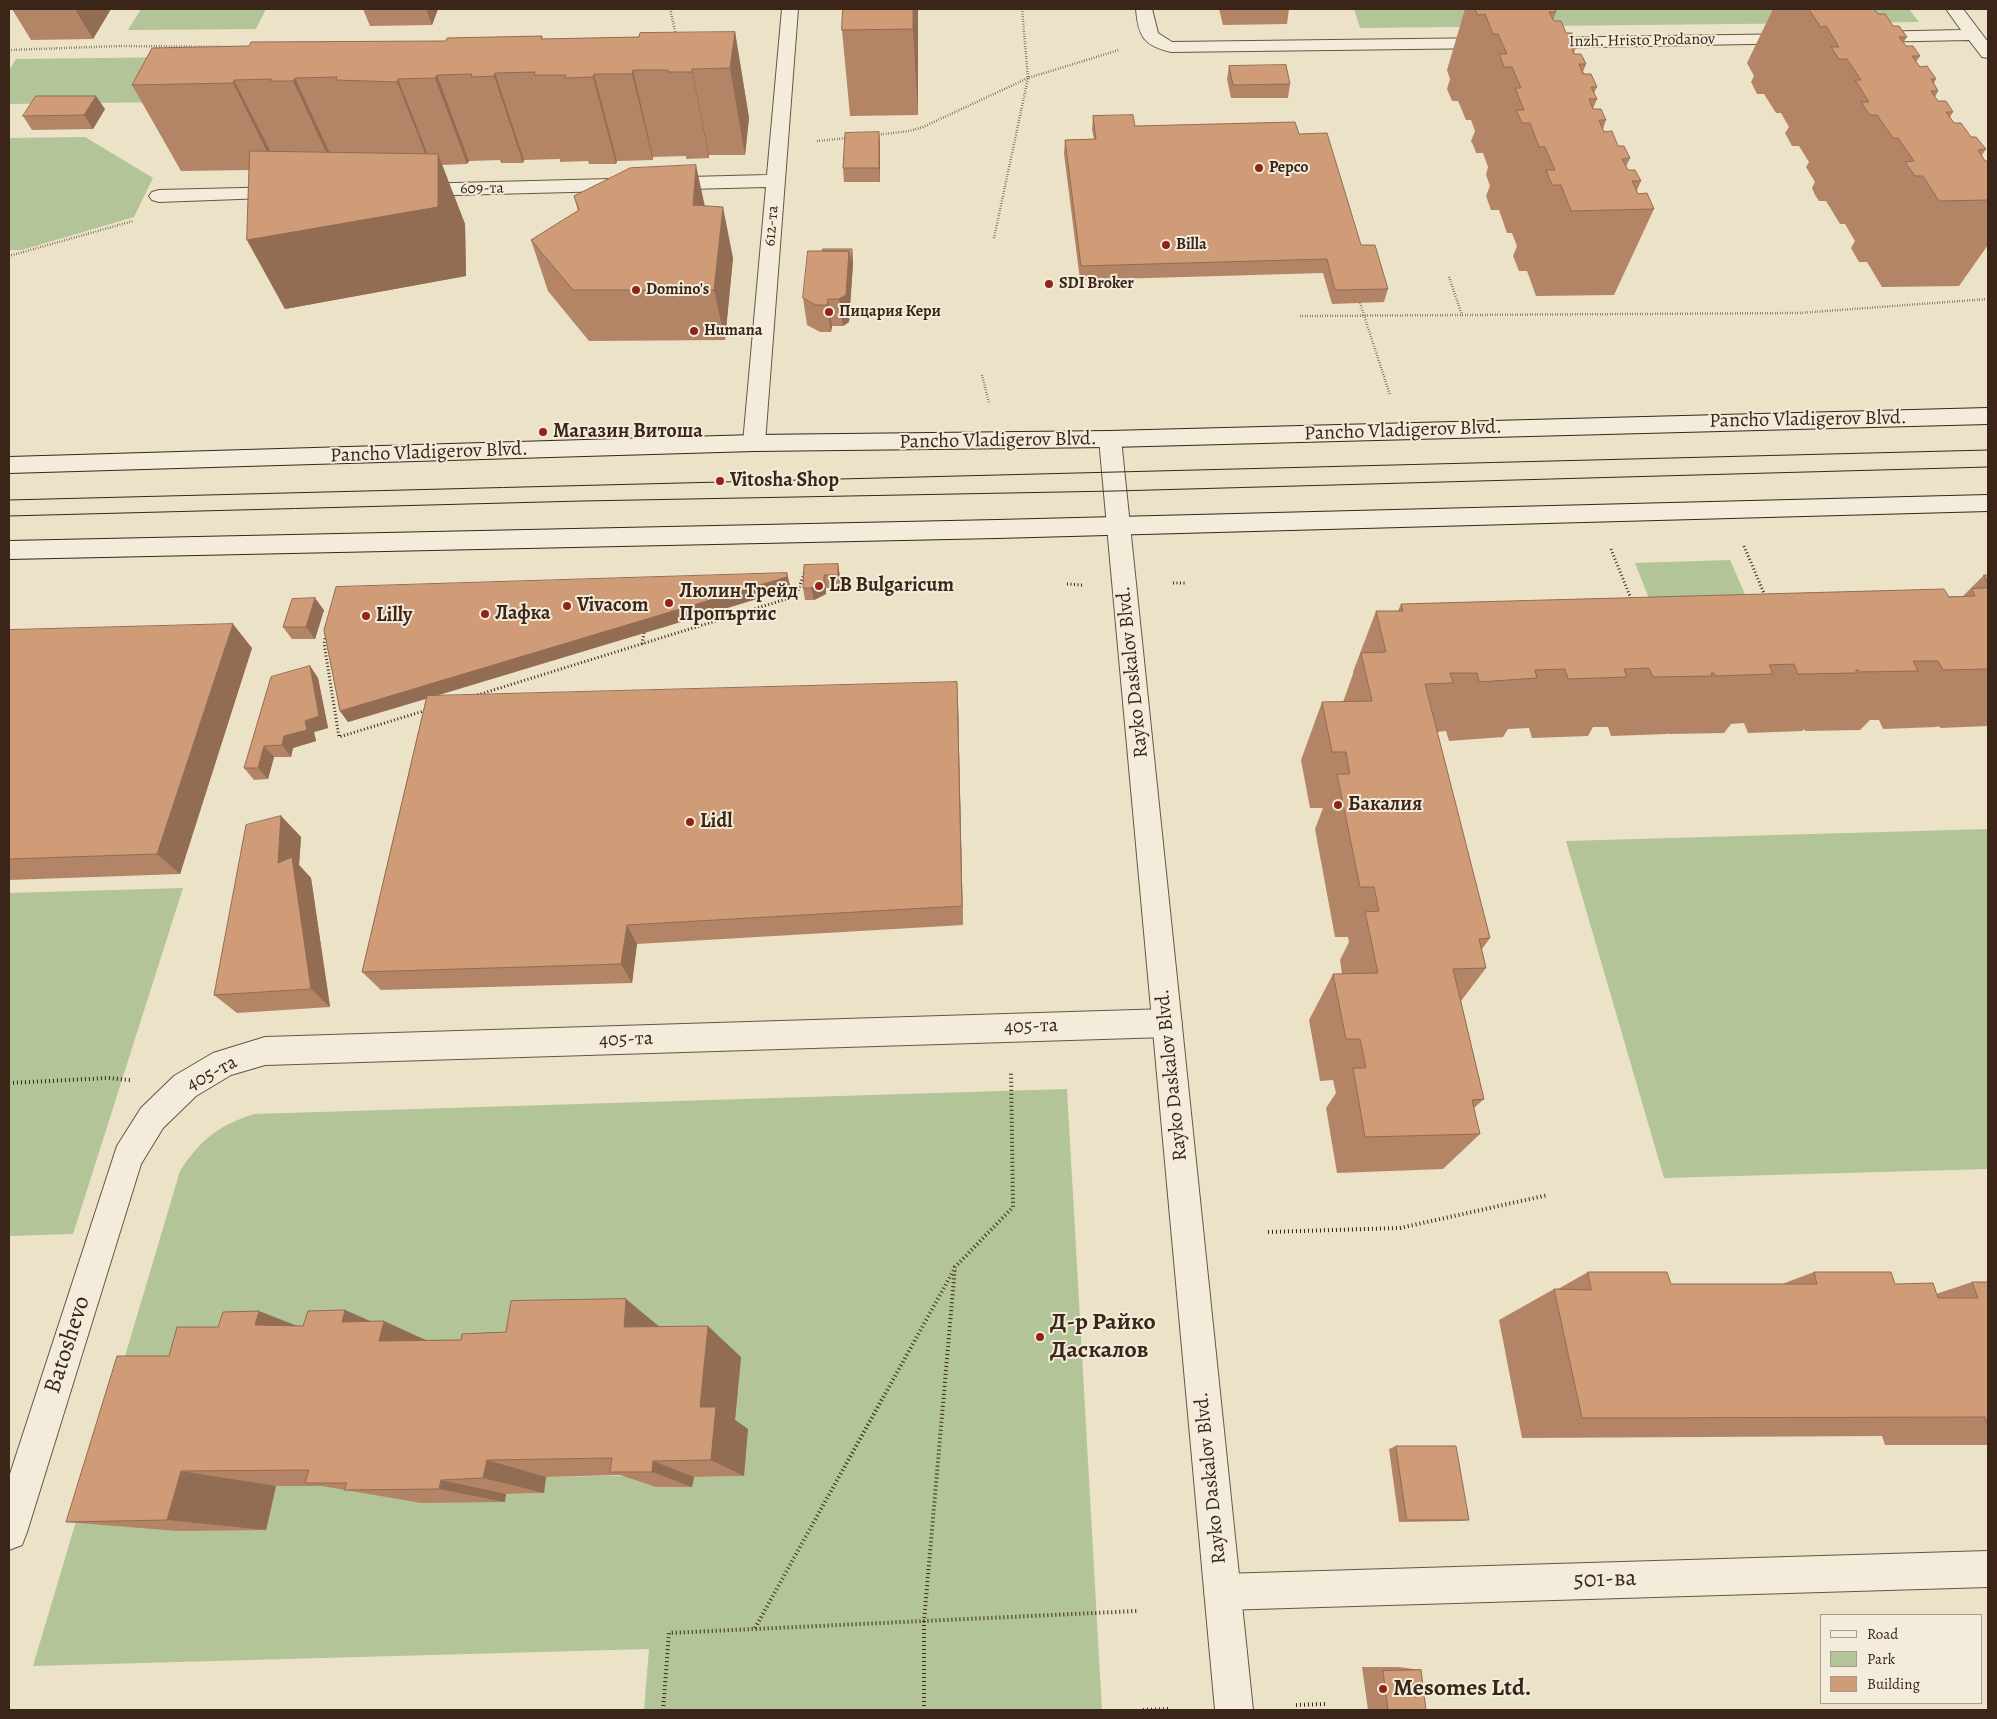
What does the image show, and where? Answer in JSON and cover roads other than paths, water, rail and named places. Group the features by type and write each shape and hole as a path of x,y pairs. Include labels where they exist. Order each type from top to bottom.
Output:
{"street":[{"name":"612-та","path":"754,443 790,9"},
{"path":"1144,9 1148,34 1157,42 1182,48 1506,43"},
{"path":"1954,9 1988,53"},
{"path":"1855,37 1974,35"},
{"name":"Inzh. Hristo Prodanov","path":"1526,43 1815,38"},
{"name":"609-та","path":"393,191 776,182"},
{"path":"159,196 304,193"},
{"name":"Pancho Vladigerov Blvd.","path":"9,465 754,443 1110,439 1988,416"},
{"name":"Rayko Daskalov Blvd.","path":"1110,439 1234,1710"},
{"path":"9,550 1988,503"},
{"name":"405-та","path":"128,1157 152,1118 185,1086 224,1063 265,1051 1167,1023"},
{"name":"Batoshevo","path":"9,1532 14,1496 128,1157"},
{"name":"501-ва","path":"1222,1592 1988,1568"}],"tram line":[{"path":"9,500 1988,450"},
{"path":"9,516 582,501 1115,491 1988,467"}],"place":[{"name":"Pepco","path":"1259,168"},
{"name":"Billa","path":"1166,245"},
{"name":"SDI Broker","path":"1049,284"},
{"name":"Domino's","path":"636,290"},
{"name":"Пицария Кери","path":"829,312"},
{"name":"Humana","path":"694,331"},
{"name":"Магазин Витоша","path":"543,432"},
{"name":"Vitosha Shop","path":"720,481"},
{"name":"LB Bulgaricum","path":"819,586"},
{"name":"Люлин Трейд Пропъртис","path":"669,603"},
{"name":"Vivacom","path":"567,606"},
{"name":"Лафка","path":"485,614"},
{"name":"Lilly","path":"366,616"},
{"name":"Бакалия","path":"1338,805"},
{"name":"Lidl","path":"690,822"},
{"name":"Д-р Райко Даскалов","path":"1040,1337"},
{"name":"Mesomes Ltd.","path":"1383,1689"}]}
